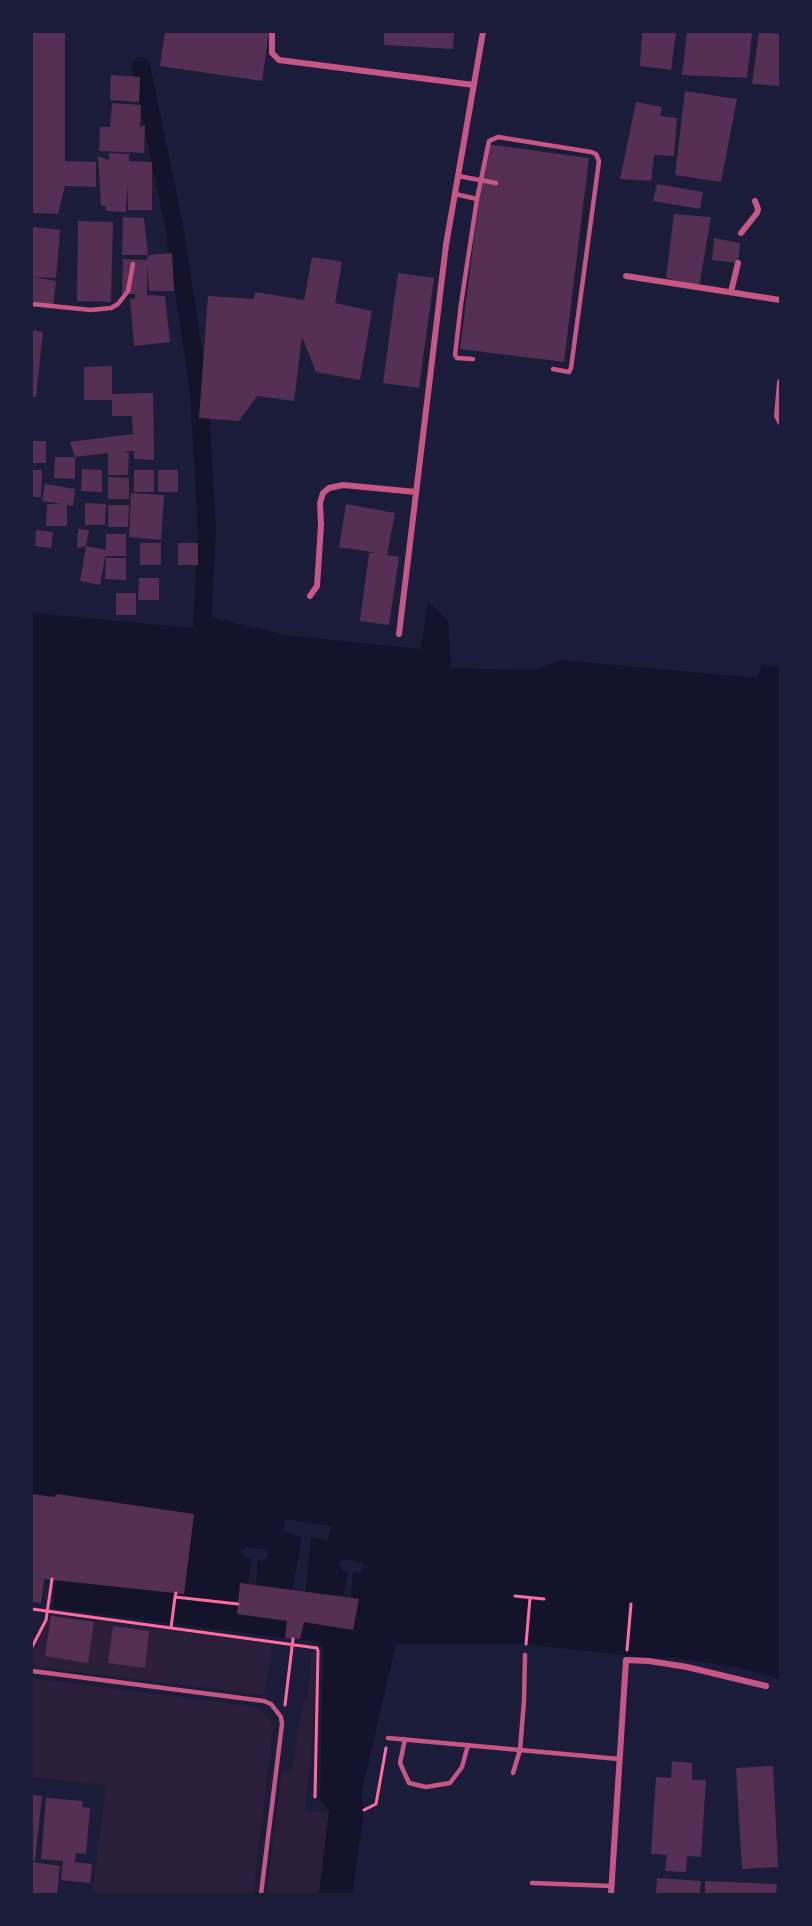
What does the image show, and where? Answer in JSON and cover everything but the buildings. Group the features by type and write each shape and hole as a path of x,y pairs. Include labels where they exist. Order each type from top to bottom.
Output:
{"street":[{"path":"272,32 272,53 279,60 474,85"},
{"path":"399,634 446,245 483,32"},
{"path":"741,233 757,213 755,201"},
{"path":"731,292 738,263"},
{"path":"626,276 780,300"},
{"path":"780,382 777,416 780,422"},
{"path":"310,596 317,586 322,493 329,488 343,485 416,492"},
{"path":"611,1894 626,1660 687,1667 766,1686"}],"lane":[{"path":"473,359 456,358 455,356 460,304 489,141 496,137 591,152 598,157 571,368 568,372 553,369"},
{"path":"458,176 496,183"},
{"path":"455,195 477,199"},
{"path":"32,304 91,310 111,309 128,291 133,264"},
{"path":"460,304 469,305"},
{"path":"513,1773 520,1750 525,1655"},
{"path":"32,1671 264,1701 271,1704 279,1714 282,1724 261,1894"},
{"path":"388,1738 620,1759"},
{"path":"405,1739 400,1763 409,1783 426,1787 450,1784 462,1767 468,1745"},
{"path":"532,1883 611,1886"}],"path":[{"path":"32,1647 46,1620 52,1579"},
{"path":"171,1626 176,1595 238,1604"},
{"path":"515,1596 544,1599"},
{"path":"525,1655 530,1598"},
{"path":"626,1660 631,1604"},
{"path":"32,1609 171,1626 317,1648 315,1797"},
{"path":"279,1714 285,1705 293,1638"},
{"path":"364,1810 375,1804 388,1738"}],"shaded area":[{"path":"428,601 448,621 451,668 533,670 560,660 757,678 762,665 780,667 780,1679 740,1668 678,1658 648,1658 524,1644 396,1644 361,1794 364,1810 352,1894 319,1894 329,1811 320,1801 323,1653 322,1647 315,1642 300,1639 304,1622 353,1629 359,1599 351,1597 353,1572 360,1573 365,1566 361,1562 344,1559 338,1563 343,1571 348,1572 343,1596 306,1592 311,1537 328,1540 331,1526 285,1519 283,1531 302,1537 292,1590 256,1585 258,1560 263,1561 269,1555 264,1549 247,1547 241,1551 246,1559 252,1559 248,1584 240,1583 237,1614 287,1621 285,1638 53,1608 55,1580 183,1594 194,1515 57,1494 54,1497 32,1494 32,613 192,628 207,616 284,635 421,649"},
{"path":"51,1615 272,1644 265,1695 36,1667 32,1663 32,1654"},
{"path":"312,1649 316,1653 312,1743 305,1812 329,1811 319,1894 267,1894 282,1771 291,1772 303,1701 307,1700"},
{"path":"32,1678 256,1707 261,1710 271,1721 273,1728 253,1894 92,1894 106,1785 32,1777"}],"waterway":[{"path":"141,66 175,231 199,391 207,530 201,644"}]}
